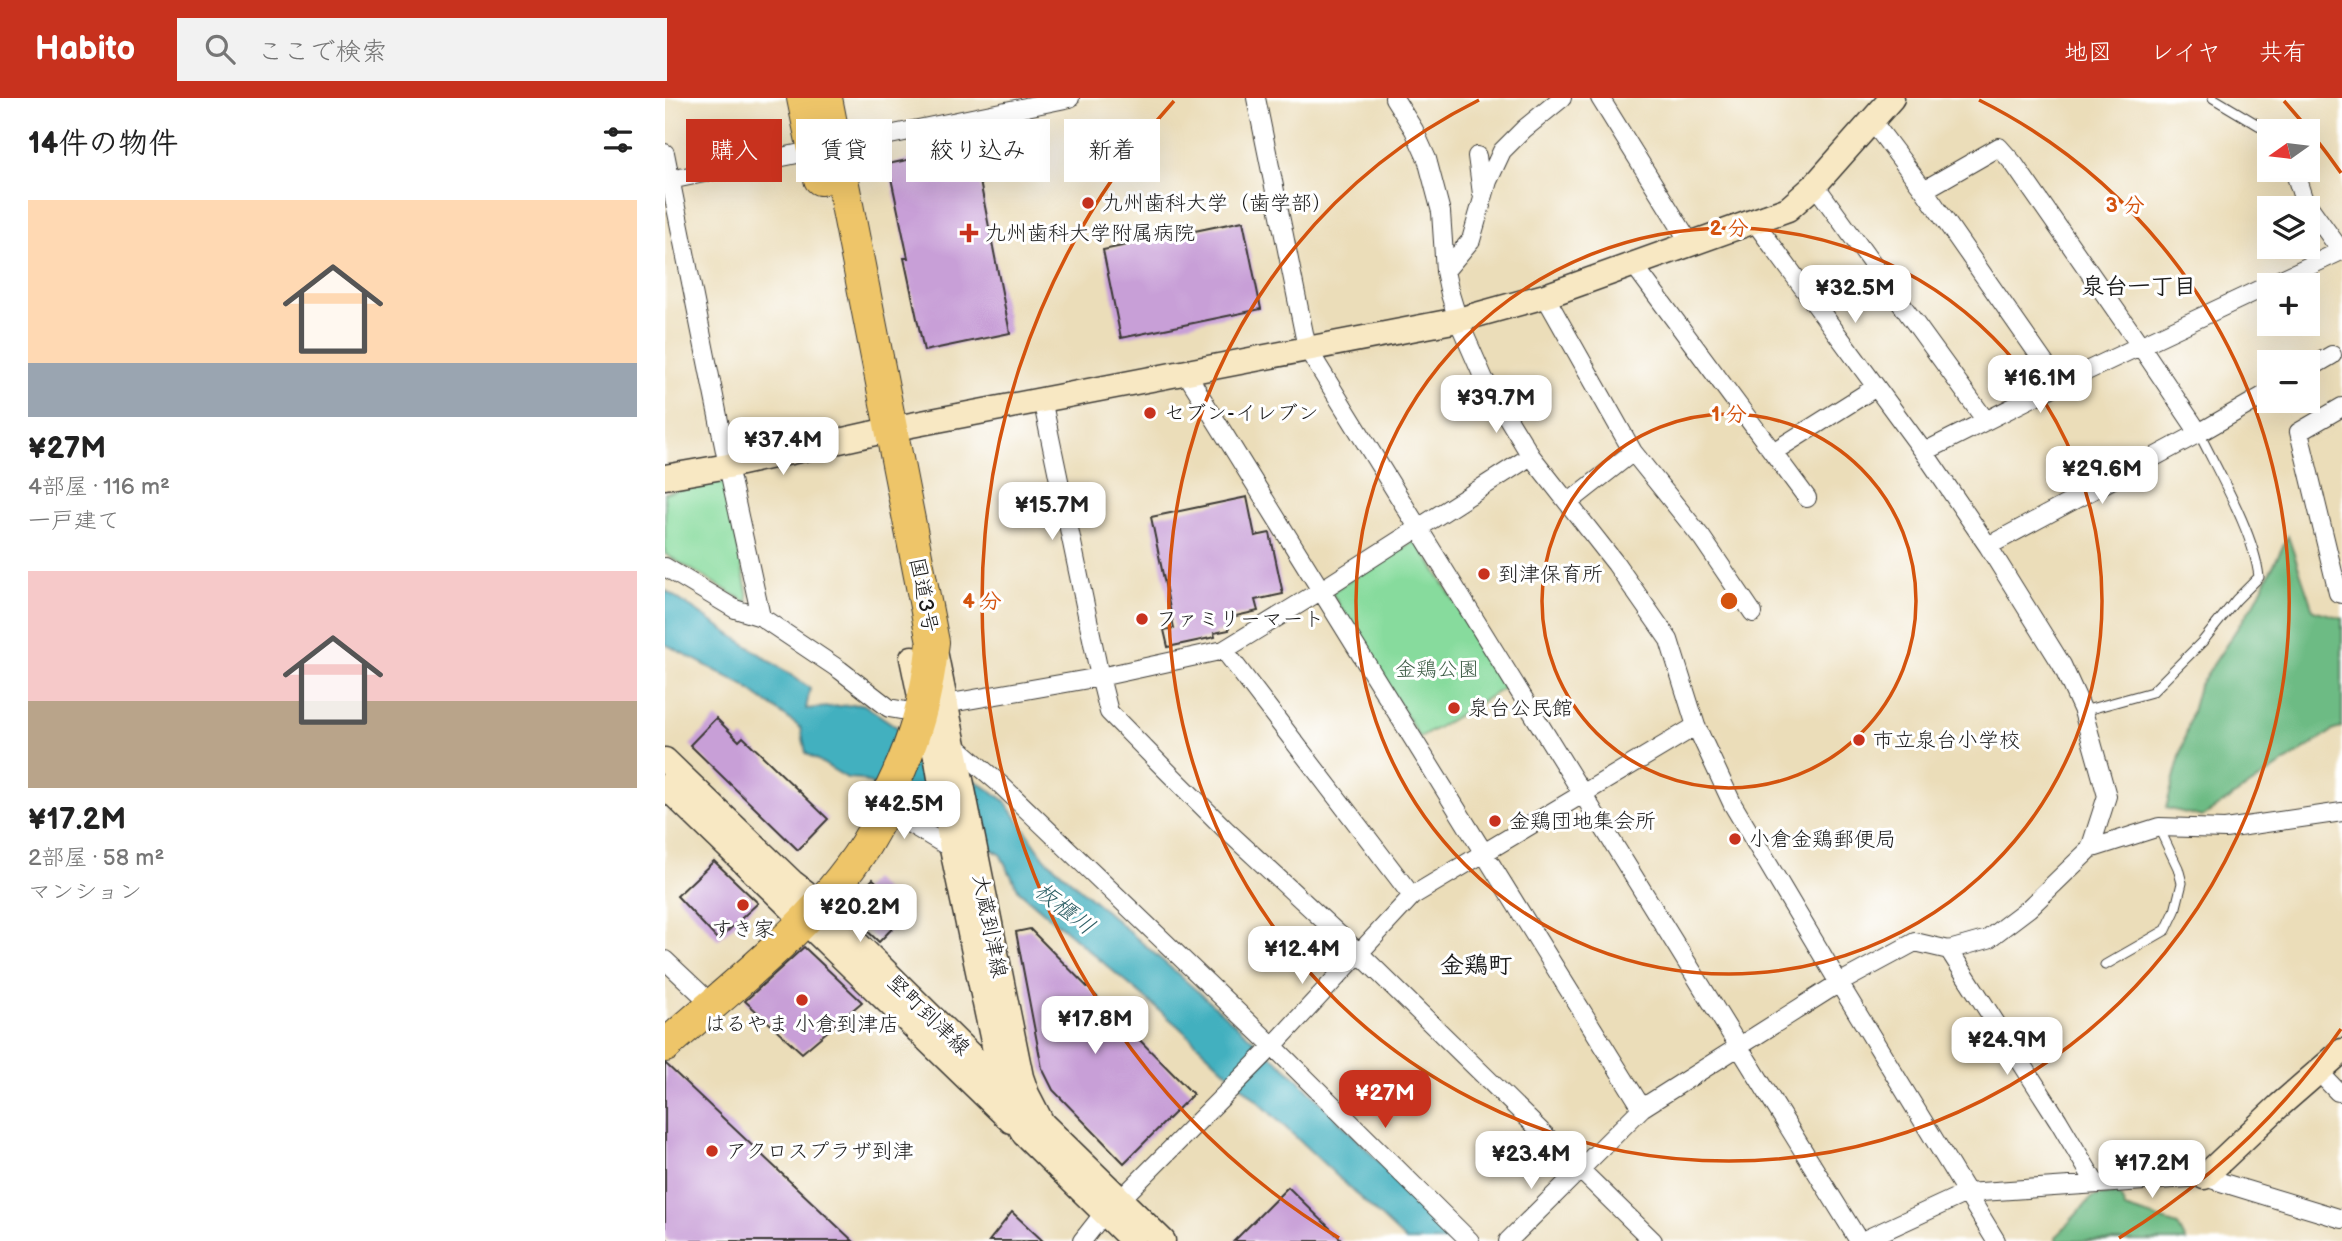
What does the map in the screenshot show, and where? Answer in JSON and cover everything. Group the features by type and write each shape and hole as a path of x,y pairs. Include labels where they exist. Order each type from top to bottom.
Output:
{"highway":[{"name":"国道3号","path":"803,98 812,119"},
{"name":"国道3号","path":"825,119 826,98"},
{"name":"国道3号","path":"665,1046 864,847 883,796 918,718 923,650 831,182"},
{"name":"国道3号","path":"665,1024 779,923 805,907"}],"main road":[{"path":"665,477 1042,399 1458,320 1545,296 1789,209 1815,185 1892,98"},
{"name":"大蔵到津線","path":"918,718 960,770 1021,1077 1030,1101 1033,1129 1112,1207 1163,1241"},
{"name":"大蔵到津線","path":"945,753 951,843 1000,1084"},
{"name":"堅町到津線","path":"665,760 792,882 805,907 1033,1129"},
{"name":"堅町到津線","path":"665,786 779,895 805,907 1000,1084 1033,1129"},
{"path":"2204,1177 2342,1051"},
{"name":"大蔵到津線","path":"1112,1207 1133,1241"}],"street":[{"path":"892,131 985,106 1070,98"},
{"path":"1256,98 1307,348 1861,1241 1966,1193 2204,1177 2342,1219"},
{"path":"1394,98 1415,130 1427,159 1441,212 1445,271 1458,320 1485,379 1531,456 1616,564 1669,640 1696,726 1733,805 1996,1241"},
{"path":"1445,271 1471,240 1482,199 1502,151 1562,98"},
{"path":"1600,98 1689,243"},
{"path":"1872,121 2059,384"},
{"path":"1923,190 1999,147 2014,164 2199,433"},
{"path":"665,153 668,181 761,617"},
{"path":"668,181 796,155"},
{"path":"1477,156 1482,199"},
{"path":"1924,452 2140,345 2342,251 2303,198 2298,182"},
{"path":"1815,185 1986,421"},
{"path":"1754,221 1924,452 1988,546 2062,665 2083,711 2107,796 2090,849"},
{"path":"1634,265 1807,498"},
{"path":"1545,296 1633,452 1702,538 1753,613"},
{"path":"2320,362 2332,355"},
{"path":"1185,371 1642,1108"},
{"path":"1773,452 1876,387"},
{"path":"1042,399 1109,712 1225,828 1359,953 1653,1241"},
{"path":"1988,546 2257,400"},
{"path":"2342,407 2299,432 2338,593 2342,594"},
{"path":"1568,503 1633,452"},
{"path":"665,567 735,608 761,617 840,670 889,708 918,718 1224,650 1531,456"},
{"path":"1224,650 1412,896"},
{"path":"1082,1241 1112,1207 1273,1046 1412,896 1696,726"},
{"path":"945,753 1001,785 1273,1046 1470,1241"},
{"path":"883,796 951,843"},
{"path":"1507,1241 1642,1108 1839,983 1915,942 1949,950 1988,939 2029,908 2090,849 2159,827 2225,829 2342,812"},
{"path":"1949,950 2096,1184"},
{"path":"665,960 700,993"},
{"path":"2318,1072 2338,1092 2342,1091"}],"lane":[{"path":"2213,98 2257,124"},
{"path":"2083,711 2152,692 2203,641 2236,600 2259,577 2258,564 2240,519 2199,433"},
{"path":"2105,965 2166,930 2175,911 2182,883 2159,827"}],"green space":[{"path":"725,480 748,603 665,554 665,493"},
{"path":"2288,536 2313,610 2342,618 2342,728 2334,730 2202,817 2166,808 2199,686 2256,600"},
{"name":"金鶏公園","path":"1416,540 1508,686 1420,738 1331,592"},
{"path":"2119,1192 2125,1208 2178,1225 2186,1241 2056,1241 2056,1237 2092,1197"}],"water":[{"name":"板櫃川","path":"665,590 810,688 806,709 863,704 1004,800 1045,858 1298,1079 1457,1241 1406,1241 1178,1026 1019,891 1000,854 861,779 847,778 806,753 801,728 743,685 665,644"}],"building":[{"path":"906,160 906,182 980,182 1010,333 924,351 904,258 908,258 892,182 892,163"},
{"path":"1243,221 1261,309 1121,338 1103,250"},
{"path":"1247,497 1255,536 1270,533 1283,594 1255,600 1258,611 1227,618 1229,630 1214,633 1215,637 1168,647 1164,630 1174,628 1151,517"},
{"path":"716,718 739,741 743,737 828,819 798,850 690,745"},
{"path":"714,861 758,903 718,940 677,896"},
{"path":"873,879 908,912 879,942 844,909"},
{"path":"1030,929 1193,1094 1124,1163 1053,1090 1042,1068 1016,932"},
{"name":"はるやま 小倉到津店","path":"804,947 862,1002 802,1053 745,1001"},
{"name":"アクロスプラザ到津","path":"665,1064 853,1241 669,1241 665,1237"},
{"path":"1288,1187 1343,1241 1234,1241"},
{"path":"1012,1212 1043,1241 989,1241"}],"place":[{"name":"九州歯科大学（歯学部）","path":"1088,203"},
{"name":"九州歯科大学附属病院","path":"969,233"},
{"name":"セブン-イレブン","path":"1150,413"},
{"name":"到津保育所","path":"1484,574"},
{"name":"ファミリーマート","path":"1142,619"},
{"name":"泉台公民館","path":"1454,708"},
{"name":"市立泉台小学校","path":"1859,740"},
{"name":"金鶏団地集会所","path":"1495,821"},
{"name":"小倉金鶏郵便局","path":"1735,839"},
{"name":"すき家","path":"743,905"},
{"name":"はるやま 小倉到津店","path":"802,1000"},
{"name":"アクロスプラザ到津","path":"712,1151"}],"district":[{"name":"泉台一丁目","path":"2139,286"},
{"name":"金鶏町","path":"1476,965"}]}
